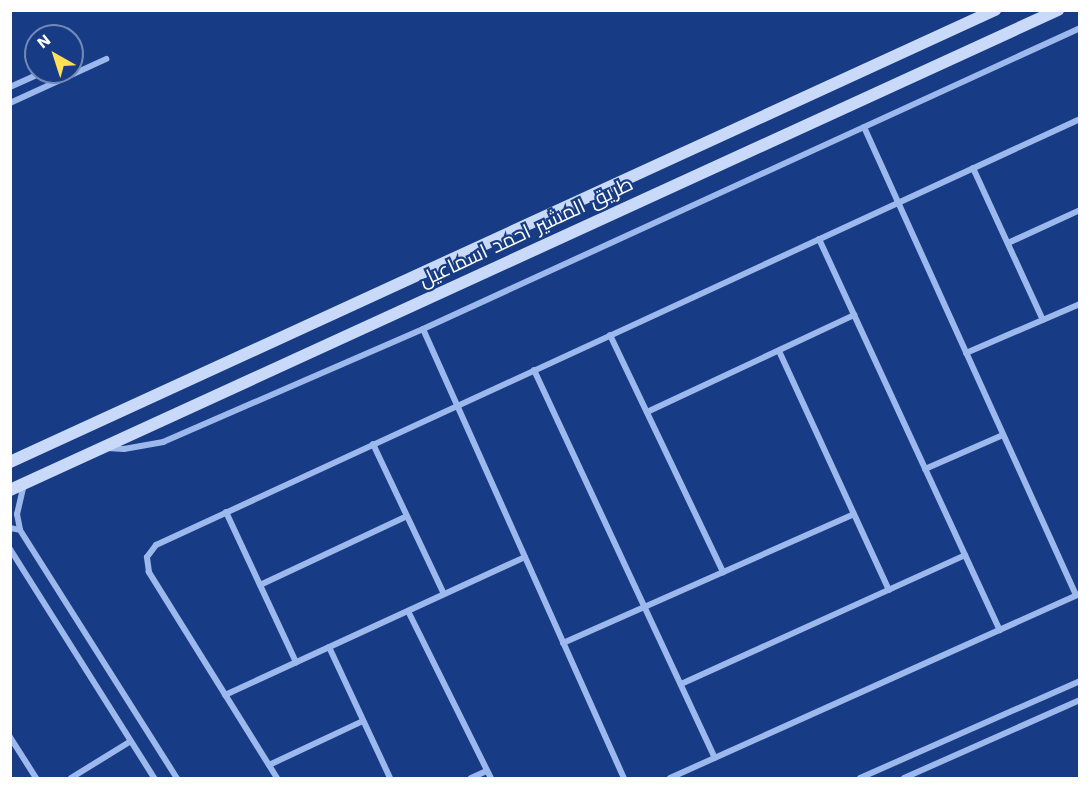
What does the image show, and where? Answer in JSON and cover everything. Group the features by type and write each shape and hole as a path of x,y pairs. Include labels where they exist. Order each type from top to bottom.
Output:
{"street":[{"name":"طريق المشير احمد اسماعيل","path":"10,462 995,10"},
{"name":"طريق المشير احمد اسماعيل","path":"10,489 1058,10"},
{"path":"100,448 124,449 163,441 423,329 1080,28"},
{"path":"10,103 106,59"},
{"path":"10,87 24,81"},
{"path":"277,778 147,564 156,545 1080,119"},
{"path":"670,778 1078,595 864,127"},
{"path":"973,168 1043,320"},
{"path":"1008,243 1080,210"},
{"path":"819,239 1000,630"},
{"path":"966,352 1080,304"},
{"path":"647,412 854,315"},
{"path":"423,329 624,778"},
{"path":"610,335 723,572"},
{"path":"779,351 889,590"},
{"path":"534,370 716,758"},
{"path":"925,470 1003,435"},
{"path":"373,444 444,594"},
{"path":"25,483 17,514 20,530 177,778"},
{"path":"226,512 296,662"},
{"path":"563,643 854,514"},
{"path":"260,585 407,516"},
{"path":"10,528 20,530"},
{"path":"10,549 154,778"},
{"path":"681,684 965,555"},
{"path":"225,695 525,557"},
{"path":"408,611 491,778"},
{"path":"329,647 390,778"},
{"path":"860,778 1080,681"},
{"path":"904,778 1080,700"},
{"path":"269,765 363,721"},
{"path":"10,737 36,778"},
{"path":"71,778 131,741"},
{"path":"471,778 487,771"}]}
